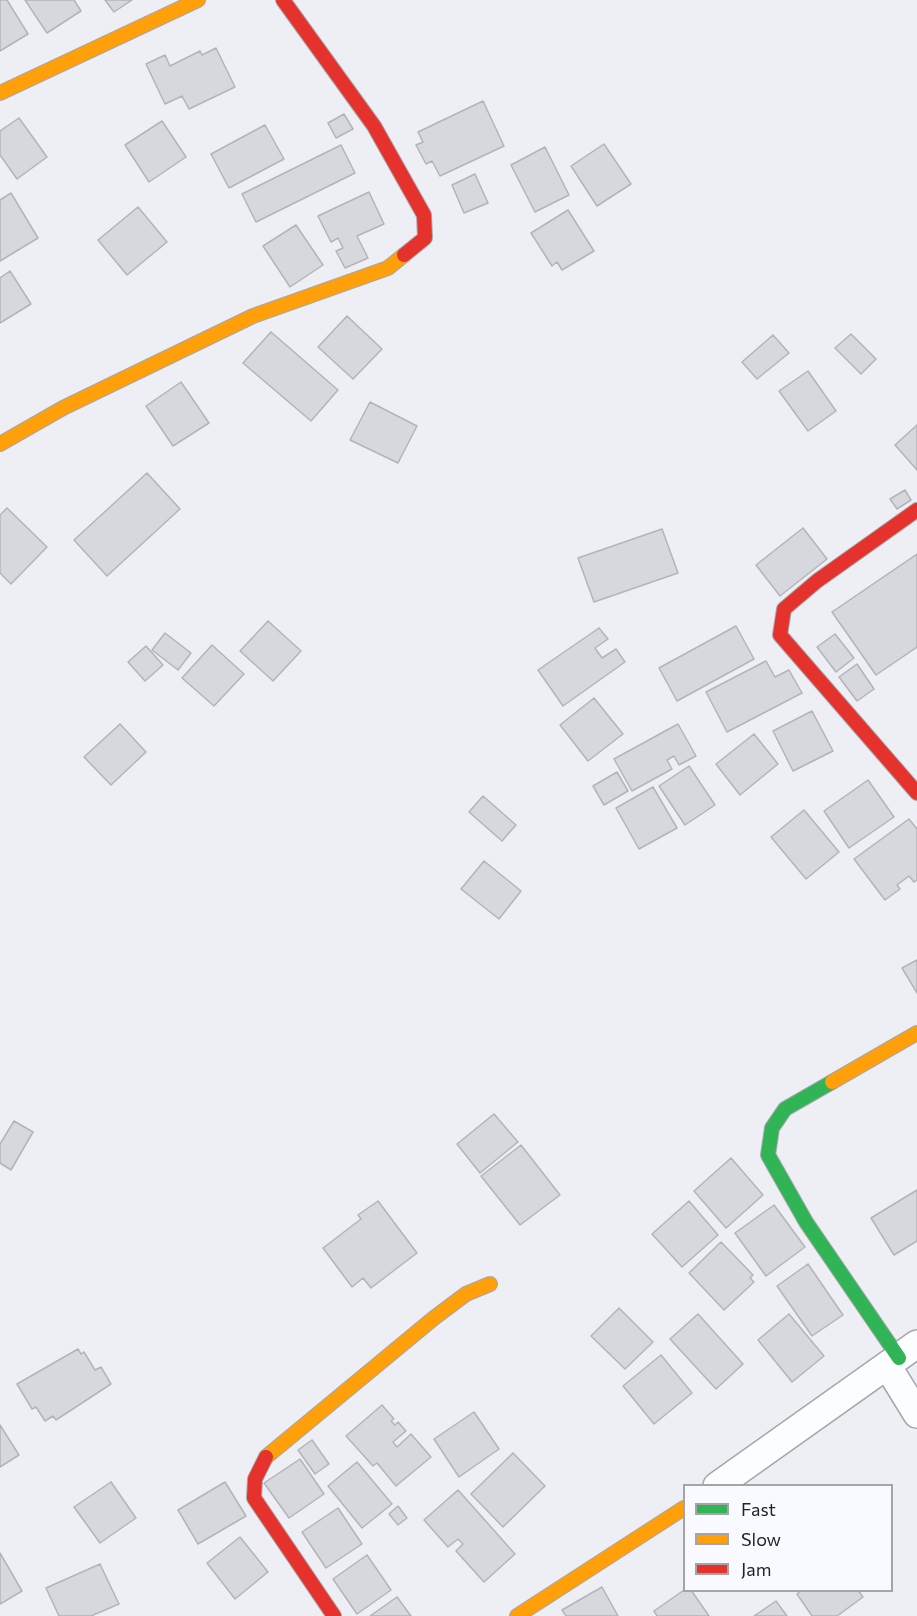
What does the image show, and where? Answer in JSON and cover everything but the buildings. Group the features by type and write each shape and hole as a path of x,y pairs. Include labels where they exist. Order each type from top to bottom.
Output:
{"street":[{"path":"0,93 198,0"},
{"path":"0,444 63,408 253,316 332,290 388,267 425,238 424,215 374,126 284,0"},
{"path":"917,510 817,581 784,609 780,635 917,793"},
{"path":"917,1032 785,1109 772,1128 768,1155 806,1222 901,1356 917,1413"},
{"path":"334,1616 254,1498 255,1479 267,1455 434,1318 466,1294 490,1284"},
{"path":"718,1484 901,1356"},
{"path":"517,1616 683,1509"}],"traffic: fast":[{"path":"832,1082 785,1109 772,1128 768,1155 806,1222 899,1358"}],"traffic: slow":[{"path":"0,93 198,0"},
{"path":"0,444 63,408 253,316 388,268 404,255"},
{"path":"832,1082 917,1033"},
{"path":"266,1457 434,1318 466,1294 490,1284"},
{"path":"517,1616 683,1509"}],"traffic: jam":[{"path":"283,0 374,126 424,215 425,238 404,255"},
{"path":"917,510 817,581 784,609 780,635 917,793"},
{"path":"266,1457 255,1479 254,1498 334,1616"}]}
